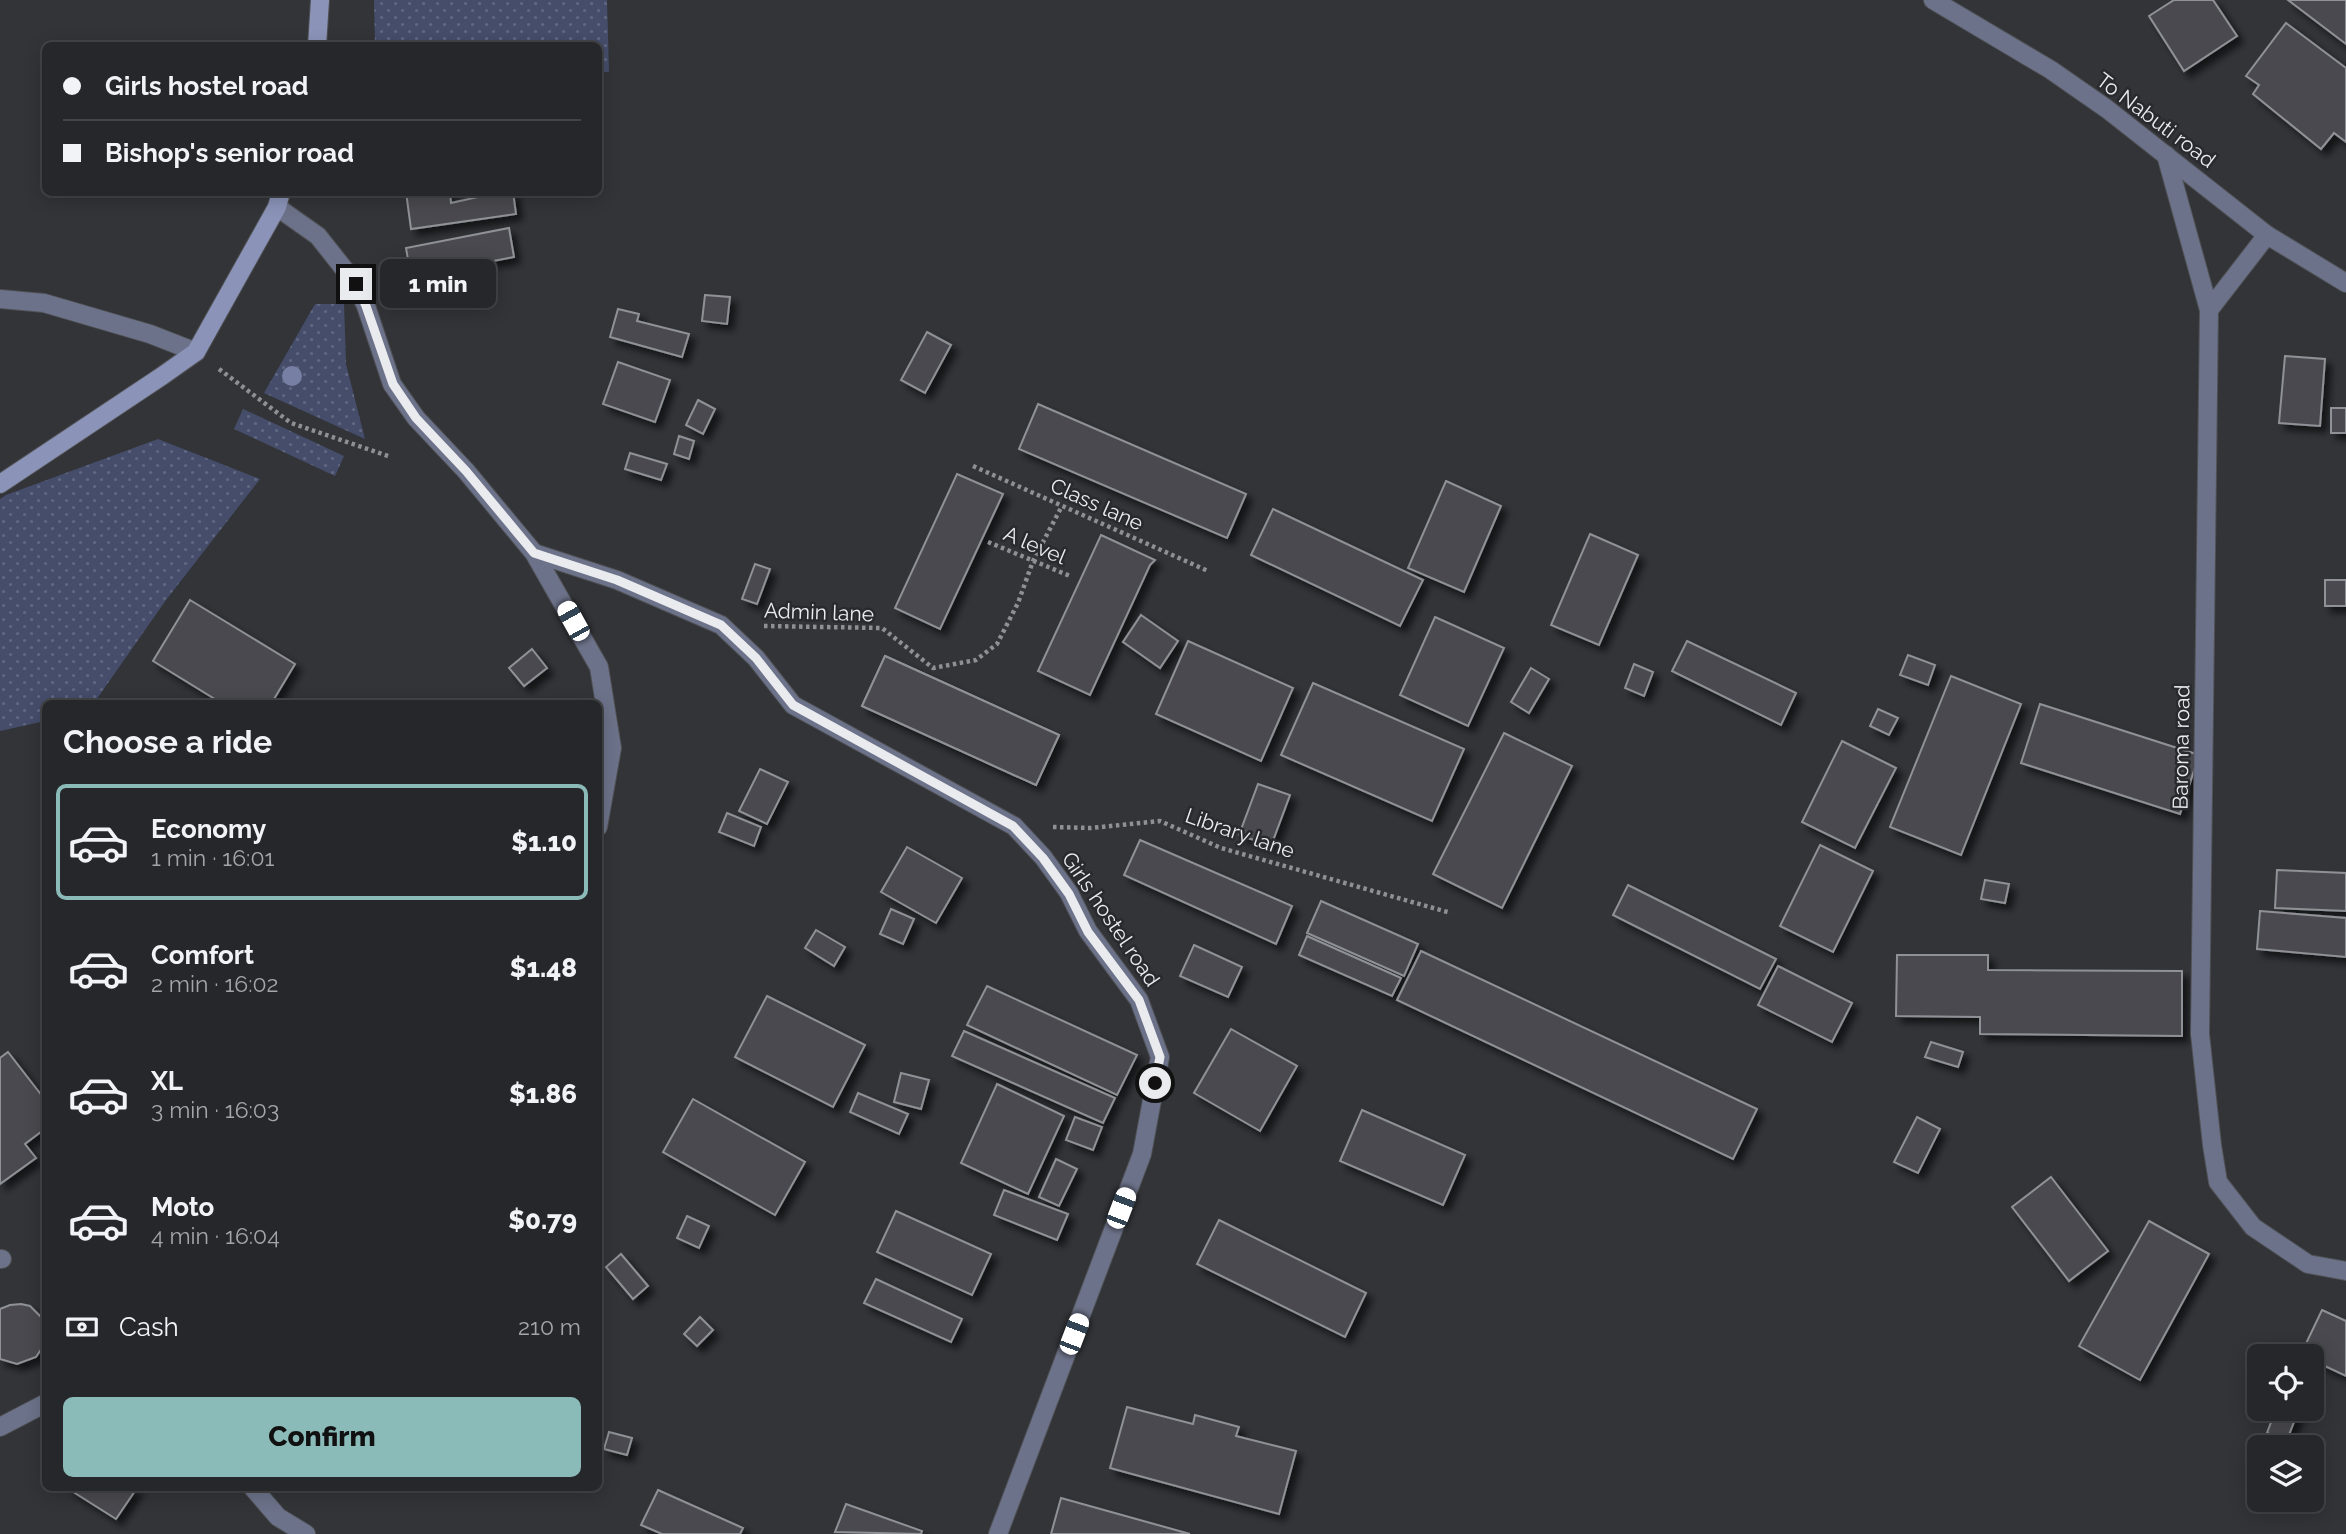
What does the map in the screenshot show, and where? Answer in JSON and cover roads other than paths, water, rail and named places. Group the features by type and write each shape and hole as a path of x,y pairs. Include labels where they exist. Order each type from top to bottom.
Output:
{"street":[{"path":"317,42 320,0"},
{"name":"To Nabuti road","path":"1933,0 2107,108 2267,235 2346,283"},
{"name":"Baroma road","path":"2166,155 2209,310 2200,1034 2212,1145 2218,1182 2253,1227 2308,1264 2346,1271"},
{"path":"0,484 196,352 279,200 318,236 356,284 393,384 416,418 466,471 534,553 599,667 612,748 602,804"},
{"path":"2209,310 2267,235"},
{"path":"0,299 44,303 150,334 196,352"},
{"name":"Girls hostel road","path":"534,553 617,580 721,625 756,658 793,705 1013,826 1049,866 1069,894 1088,932 1139,1000 1160,1057 1142,1154 998,1534"},
{"path":"0,1427 42,1405"},
{"path":"256,1491 278,1517 306,1534"}]}
